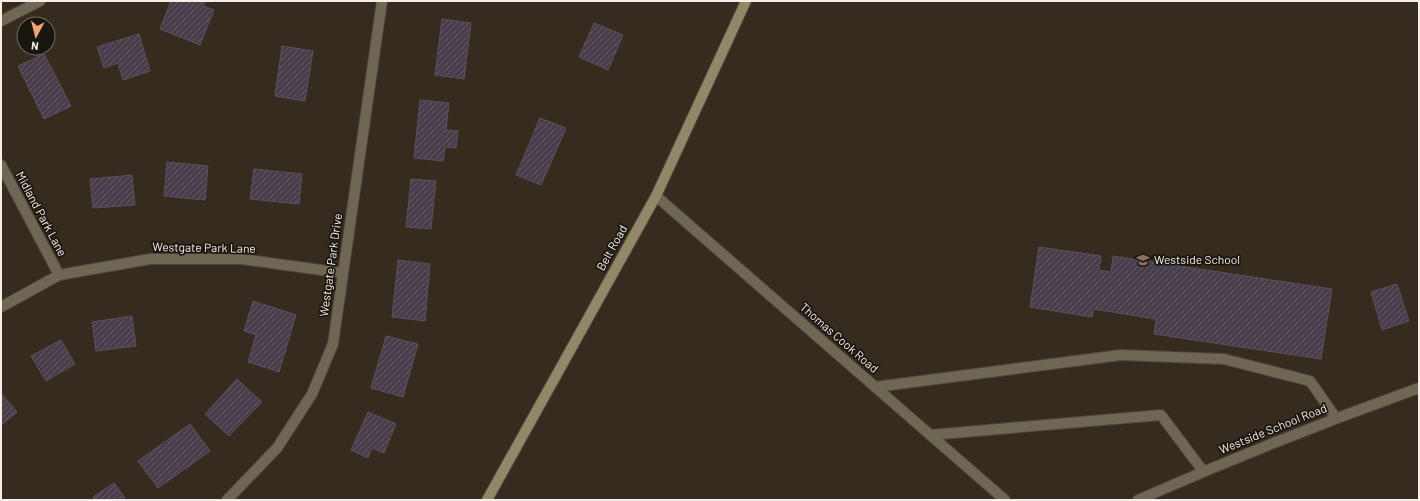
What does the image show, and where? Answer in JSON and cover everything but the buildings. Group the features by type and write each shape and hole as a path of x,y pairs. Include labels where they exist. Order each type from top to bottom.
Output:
{"street":[{"path":"1,20 40,1"},
{"name":"Westgate Park Drive","path":"227,500 277,448 312,394 332,344 382,1"},
{"name":"Belt Road","path":"487,500 656,196 746,1"},
{"name":"Midland Park Lane","path":"1,165 59,275"},
{"name":"Thomas Cook Road","path":"656,196 1005,500"},
{"name":"Westgate Park Lane","path":"1,307 59,275 150,259 241,259 343,273"},
{"path":"875,387 1122,355 1224,359 1310,381 1336,418"},
{"name":"Westside School Road","path":"1138,500 1203,471 1336,418 1419,388"},
{"path":"930,435 1161,414 1203,471"}],"place":[{"name":"Westside School","path":"1143,260"}]}
